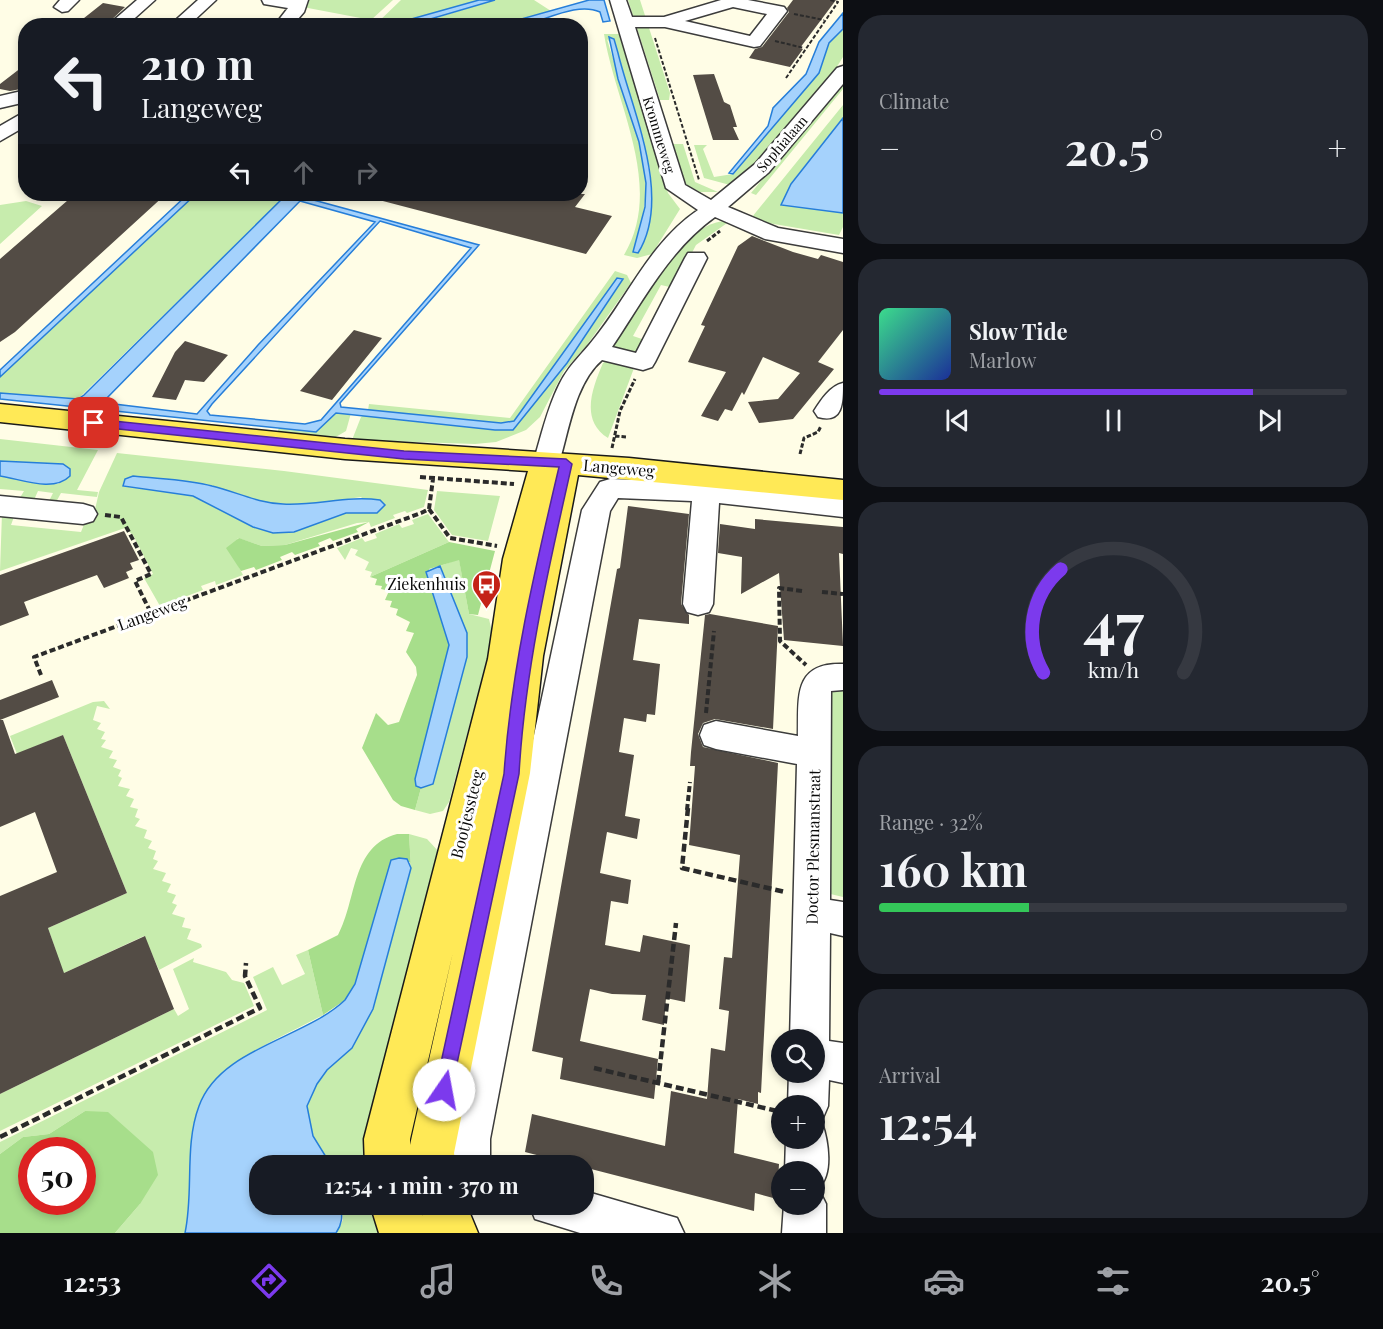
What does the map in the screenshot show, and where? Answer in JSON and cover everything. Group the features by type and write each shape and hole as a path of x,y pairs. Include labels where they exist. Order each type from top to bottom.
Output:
{"main road":[{"name":"Langeweg","path":"0,413 404,455 556,463 609,478 843,490"},
{"name":"Bootjessteeg","path":"388,1155 387,1139 505,659 512,590 537,486 556,463"},
{"name":"Bootjessteeg","path":"431,1155 512,774 515,721 556,463"},
{"path":"396,1215 406,1233"},
{"path":"447,1215 454,1233"}],"street":[{"path":"125,18 147,0"},
{"path":"181,0 206,2"},
{"path":"270,0 298,2 295,12 289,18"},
{"name":"Krommeweg","path":"618,0 674,183 685,195 773,234 843,246"},
{"path":"187,18 206,2"},
{"path":"625,22 657,22 754,42 778,12 732,2 657,22"},
{"name":"Sophialaan","path":"713,207 732,195 762,168 843,72"},
{"path":"0,102 18,98"},
{"path":"0,135 18,123"},
{"path":"556,463 598,360 597,351 667,248 683,230 713,207"},
{"path":"597,351 643,362 696,258"},
{"path":"827,411 843,391"},
{"path":"469,1155 469,1138 596,510 609,478"},
{"name":"Langeweg","path":"609,478 664,489 843,507"},
{"path":"698,603 706,493"},
{"path":"0,506 83,514"},
{"name":"Doctor Plesmanstraat","path":"811,1029 822,910 814,753 815,686 832,679"},
{"path":"717,736 814,753"},
{"path":"825,1060 843,1063"},
{"path":"592,1215 662,1233"},
{"path":"804,1233 805,1215"}],"path":[{"path":"786,78 838,2 830,0"},
{"name":"Krommeweg","path":"657,22 699,181 732,195"},
{"path":"696,258 708,240 738,219"},
{"path":"609,478 620,411 643,362"},
{"path":"800,454 804,438 818,432 827,411"},
{"path":"615,436 627,437"},
{"path":"433,479 429,509 450,538 502,547"},
{"name":"Langeweg","path":"41,675 34,657 429,509"},
{"path":"83,514 122,517 151,574 135,581 152,613"},
{"path":"802,591 779,588 780,640 832,679"},
{"path":"822,592 843,594"},
{"path":"714,630 705,726 719,729 717,736"},
{"path":"690,782 682,868 822,910"},
{"path":"658,1083 676,923"},
{"path":"0,1137 260,1008 246,976 246,963"},
{"path":"594,1068 771,1110"}],"green space":[{"path":"266,0 393,0 373,18 360,18"},
{"path":"401,0 479,0 415,18 382,18"},
{"path":"495,0 534,0 551,11 526,18 436,18"},
{"path":"628,0 640,0 670,93 669,100 660,100"},
{"path":"843,29 843,57 833,73 766,153 730,185 704,178 694,145 707,145 703,149 714,177 733,174 819,73 829,43"},
{"path":"604,34 621,34 668,193 680,209 652,254 637,258 624,255 635,229 640,201 639,173 634,145","holes":["607,39 618,53 650,169 651,206 638,239 645,197 644,165 636,129"]},
{"path":"843,81 843,89 756,195 751,193"},
{"path":"843,105 843,118 791,183 782,205 843,213 843,227 839,235 762,222 752,217"},
{"path":"671,144 683,144 695,182 718,192 700,192 684,184"},
{"path":"26,201 42,206 0,244 0,205"},
{"path":"189,201 280,201 78,399 0,393 0,377"},
{"path":"730,221 696,245 674,288 661,285 633,336 645,340 640,351 634,354 614,349 612,345 633,311 674,253 689,238 706,227"},
{"path":"615,271 627,275 631,283 587,345 564,371 540,417 526,430 496,442 475,444 352,440 361,417 364,415 495,430 513,430 567,362 623,279 617,278 515,421 501,423 368,410 369,404 510,418"},
{"path":"608,360 632,364 634,368 608,438 599,431 594,422 591,404 599,373 603,363"},
{"path":"336,413 351,413 346,431 334,438 277,433 279,428 316,431"},
{"path":"0,439 98,450 77,490 98,492 97,497 61,493 55,504 48,503 53,493 38,491 33,502 18,501 24,491 0,489 0,476 58,484 70,476 70,470 63,464 0,461"},
{"path":"117,453 284,471 428,490 424,507 393,515 395,518 371,527 369,522 357,523 285,545 262,546 238,538 232,554 243,575 216,585 215,581 201,586 203,590 160,606 144,578 153,574 133,535 125,528 0,571 2,513 15,514 11,525 81,532 87,517 94,514 99,492","holes":["208,485 251,500 271,503 310,504 361,497 377,513 346,513 325,521 273,533 253,527 193,496 123,486"]},
{"path":"437,491 500,496 488,541 452,535 434,510"},
{"path":"428,514 449,542 370,577 372,572 365,570 369,562 355,555 358,550 351,548 345,560 337,548 362,538 365,542 377,538 375,534 399,524 402,528 414,524 412,520"},
{"path":"369,522 356,529 358,532 333,541 330,538 318,543 320,546 295,555 292,552 280,557 282,560 256,570 254,567 241,571 226,548 239,538 262,546 285,545"},
{"path":"449,542 495,551 478,615 469,614 459,560 429,569 449,645 416,786 421,788 415,810 401,806 393,800 362,748 376,713 388,725 399,722 417,675 416,667 406,652 414,633 406,631 410,622 396,615 398,609 390,607 392,601 385,600 389,591 381,589 382,586 375,585 377,579 370,577"},
{"path":"459,559 469,614 489,619 497,654 490,686 470,723 449,802 443,811 430,814 415,810 421,788 433,784 467,633 440,566"},
{"path":"821,683 843,685 843,897 822,892"},
{"path":"104,701 110,709 97,706 93,720 101,723 97,729 105,732 101,739 106,740 101,747 113,751 109,758 117,760 113,767 121,770 118,776 122,778 118,786 130,789 126,796 134,799 130,807 138,809 135,817 140,819 135,826 147,830 144,838 152,841 148,848 156,851 153,859 158,861 153,869 166,873 162,881 171,884 167,892 176,895 172,903 177,905 172,914 185,918 182,927 191,929 187,939 201,944 202,947 159,970 144,936 8,999 56,951 48,928 127,893 63,735 17,754 10,736 93,702"},
{"path":"397,834 409,834 411,868 410,862 391,861 355,984 345,1000 323,1015 308,950 338,935 363,862 382,840"},
{"path":"409,834 427,839 440,853 378,1155 325,1155 313,1136 307,1106 317,1084 327,1070 352,1048 373,1009 411,868"},
{"path":"308,950 323,1015 272,1041 236,1063 208,1090 199,1105 196,1117 185,1233 115,1233 140,1204 85,1111 49,1134 18,1137 18,1141 0,1154 0,1142 267,1010 253,977 273,967 282,985 305,974 296,955"},
{"path":"194,958 193,962 226,972 232,980 244,983 254,1006 0,1131 0,1094 174,1009 178,1016 189,1009 173,969"},
{"path":"85,1111 108,1112 153,1152 158,1175 140,1204 115,1233 0,1233 0,1154 18,1141 18,1215 96,1215 96,1137 23,1137 49,1134"},
{"path":"342,1215 383,1215 390,1233 336,1233 343,1220"}],"water":[{"path":"479,0 495,0 434,18 415,18"},
{"path":"589,0 604,0 610,21 603,22 600,12 591,9 572,10 546,18 525,18"},
{"path":"843,13 843,29 829,43 819,73 733,174 729,173 768,126 773,108 806,74 819,42"},
{"path":"609,37 614,39 640,127 651,180 652,206 648,231 638,253 633,252 645,207 646,183 639,142 618,79"},
{"path":"843,118 843,213 781,205 791,184"},
{"path":"181,201 189,201 0,377 0,370"},
{"path":"280,201 300,201 317,201 479,245 340,403 341,407 501,423 514,421 617,278 623,279 567,363 513,430 336,413 316,432 0,399 0,393 78,399","holes":["300,201 375,222 258,345 197,414 106,403 105,400","380,221 471,248 321,420 305,424 210,415 207,411"]},
{"path":"0,461 63,464 70,469 70,476 55,484 36,484 0,476"},
{"path":"133,476 202,484 274,503 308,504 368,499 380,500 385,505 377,513 346,513 294,532 273,533 253,527 193,496 123,486 125,479"},
{"path":"440,566 467,633 467,657 433,784 421,788 416,786 415,779 449,645 426,572"},
{"path":"407,859 411,868 373,1009 352,1048 327,1070 317,1084 307,1106 313,1136 325,1155 249,1155 249,1215 342,1215 340,1226 336,1233 185,1233 194,1121 210,1086 225,1070 244,1057 308,1025 345,1000 355,984 391,860"}],"building":[{"path":"793,0 836,0 800,48 803,49 790,67 749,58 755,49 762,47 789,12 787,8"},
{"path":"103,3 125,7 113,18 84,18"},
{"path":"18,70 18,90 0,89 0,84"},
{"path":"714,74 724,102 730,105 737,127 733,127 739,140 713,140 693,75"},
{"path":"67,201 158,201 15,332 0,342 0,259"},
{"path":"383,201 580,201 575,207 612,216 586,254"},
{"path":"752,236 793,252 818,259 821,255 843,262 843,330 818,362 834,369 793,419 759,423 748,402 778,399 800,373 763,357 744,395 742,392 732,411 725,409 718,421 701,416 726,372 688,362 705,326 701,325 738,246"},
{"path":"354,330 382,338 332,400 300,391"},
{"path":"185,341 228,355 204,382 185,380 176,400 152,397 175,352"},
{"path":"628,506 689,514 681,604 689,615 689,624 639,619 633,660 660,664 655,715 647,714 646,722 624,718 619,752 634,755 625,816 640,819 637,839 607,832 600,873 631,880 628,904 611,901 605,945 640,952 643,935 690,945 685,1002 666,998 664,1025 642,1020 646,995 612,994 590,989 580,1041 658,1059 654,1099 560,1079 563,1058 532,1051 617,569 620,568"},
{"path":"755,519 843,527 843,554 839,553 843,646 784,640 779,573 741,594 742,557 718,553 720,524 755,529"},
{"path":"124,531 139,560 130,563 133,569 126,572 129,578 104,588 97,575 24,602 29,615 0,626 0,575"},
{"path":"705,615 778,626 773,729 715,719 703,723 698,734 703,747 778,763 761,1093 758,1092 758,1104 738,1099 734,1153 771,1162 771,1197 755,1193 754,1211 594,1170 594,1155 537,1155 525,1152 532,1114 665,1146 671,1091 707,1099 711,1048 725,1051 729,1011 719,1009 724,957 732,958 740,855 689,845 695,766 690,766"},
{"path":"52,680 59,697 0,720 0,700"},
{"path":"0,720 3,720 15,754 63,735 127,893 48,928 64,973 145,936 174,1009 0,1094 0,896 57,872 35,812 0,827"}],"place":[{"name":"Ziekenhuis","path":"487,610"}],"route":[{"path":"94,423 404,455 566,464 534,606 515,721 512,774 444,1090"}]}
